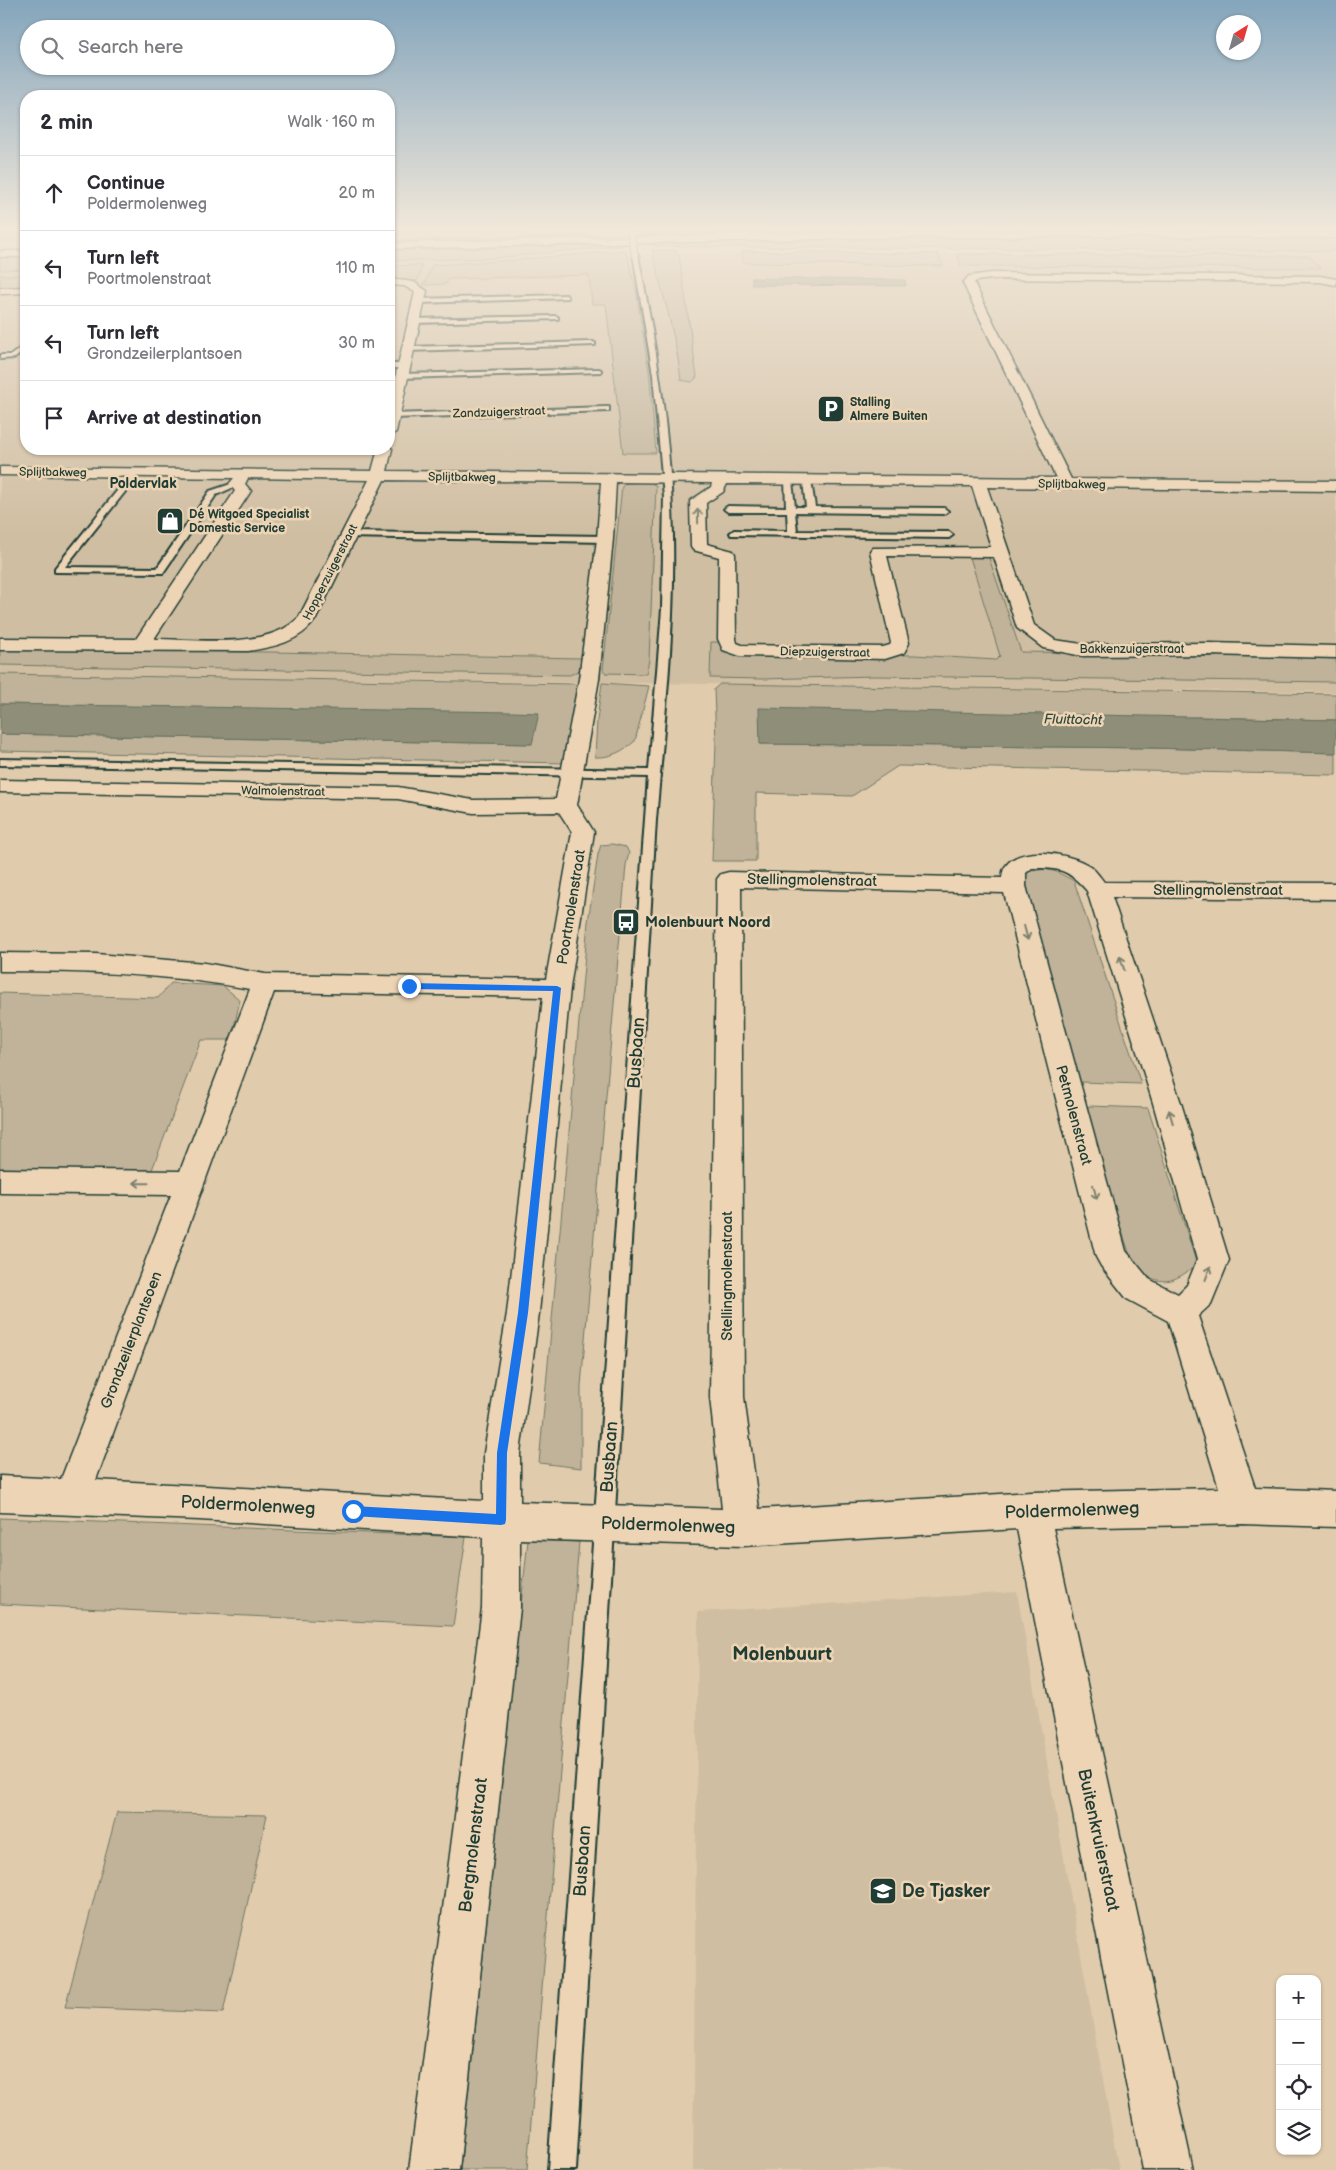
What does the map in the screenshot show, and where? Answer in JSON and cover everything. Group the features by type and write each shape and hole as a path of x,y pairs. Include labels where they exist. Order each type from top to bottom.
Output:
{"main road":[{"path":"395,404 411,331"},
{"path":"992,331 1066,484"},
{"path":"378,476 384,455"},
{"name":"Splijtbakweg","path":"0,471 136,473 240,479 378,476 1336,486"},
{"name":"Hopperzuigerstraat","path":"0,644 248,645 274,641 298,630 307,619 378,476"},
{"path":"140,646 243,491 240,479"},
{"path":"566,805 589,679 605,539 609,479"},
{"name":"Diepzuigerstraat","path":"720,480 718,489 698,501 699,547 727,554 727,639 729,646 740,650 885,653 897,649 900,643 878,551 1000,552"},
{"name":"Bakkenzuigerstraat","path":"978,482 1026,628 1049,644 1082,650 1208,649 1336,652"},
{"name":"Walmolenstraat","path":"0,786 398,793 462,805 566,805"},
{"name":"Poortmolenstraat","path":"501,1520 502,1453 523,1313 557,988 583,832 566,805"},
{"path":"1014,886 1014,870 1026,861 1060,861 1083,872 1098,889 1167,1103 1212,1260 1200,1294 1181,1312 1243,1506"},
{"name":"Stellingmolenstraat","path":"743,1528 727,1397 729,879 860,880 1014,886"},
{"name":"Petmolenstraat","path":"1014,886 1112,1258 1138,1289 1181,1312"},
{"name":"Stellingmolenstraat","path":"1098,889 1336,891"},
{"path":"0,962 96,963 205,972 265,984 557,988"},
{"name":"Grondzeilerplantsoen","path":"72,1496 265,984"},
{"path":"0,1181 190,1183"},
{"name":"Poldermolenweg","path":"0,1494 72,1496 501,1520 743,1528 1031,1510 1243,1506 1336,1509"},
{"name":"Buitenkruierstraat","path":"1031,1510 1168,2170"},
{"name":"Bergmolenstraat","path":"434,2170 501,1608 501,1520"}],"lane":[{"name":"Busbaan","path":"562,2170 668,577 666,479 657,370 650,331"},
{"path":"407,349 593,344"},
{"path":"0,357 13,357 20,351"},
{"path":"395,368 403,371 600,371"},
{"name":"Zandzuigerstraat","path":"395,416 606,409"},
{"name":"Splijtbakweg","path":"136,473 58,570 160,571 213,493 240,479"},
{"path":"788,481 793,534"},
{"path":"807,481 811,510"},
{"path":"728,509 811,510 855,527 949,535"},
{"path":"734,533 793,534 855,527 944,512"},
{"path":"349,535 605,539"},
{"path":"0,762 654,774"}],"shaded area":[{"path":"0,331 20,331 20,455 395,455 395,331 1336,331 1336,692 0,675"},
{"path":"609,331 643,331 649,371 656,453 623,453"},
{"path":"672,331 690,331 697,377 692,382 681,380"},
{"path":"628,482 650,482 656,486 649,660 646,674 606,673 603,670 622,486"},
{"path":"969,554 988,555 1021,652 1336,657 1336,682 875,676 762,679 710,678 711,642 721,642 742,653 914,655 996,660 1000,656"},
{"path":"0,650 272,652 581,658 580,670 570,675 0,665"},
{"path":"0,674 575,684 578,687 564,763 0,751 0,734 531,744 538,714 0,704"},
{"path":"602,683 649,686 635,741 616,753 595,757 597,720"},
{"path":"720,684 1336,694 1336,720 1199,717 760,730 761,744 1151,748 1336,753 1336,775 898,766 852,796 756,793 756,861 712,861 716,741 714,689"},
{"path":"612,844 626,847 629,853 626,865 581,1386 581,1468 539,1463 588,922 598,854 601,845"},
{"path":"1045,869 1057,872 1074,881 1141,1084 1080,1082 1024,877 1028,872"},
{"path":"171,983 223,986 240,1000 231,1040 201,1040 150,1175 0,1171 0,993 158,998"},
{"path":"1089,1106 1148,1108 1197,1265 1180,1276 1166,1281 1159,1280 1134,1268 1084,1114"},
{"path":"0,1518 466,1537 453,1626 0,1604"},
{"path":"528,1540 579,1542 527,2170 460,2170"},
{"name":"De Tjasker","path":"1017,1592 1119,2170 693,2170 698,1612"},
{"path":"117,1812 267,1815 223,2013 65,2007"}],"water":[{"path":"0,704 539,713 532,744 0,734"},
{"name":"Fluittocht","path":"759,708 1336,720 1336,753 1151,748 760,744"}],"place":[{"name":"Stalling Almere Buiten","path":"831,409"},
{"name":"Dé Witgoed Specialist Domestic Service","path":"170,521"},
{"name":"Molenbuurt Noord","path":"626,922"},
{"name":"De Tjasker","path":"883,1891"}],"district":[{"name":"Poldervlak","path":"143,483"},
{"name":"Molenbuurt","path":"782,1653"}],"route":[{"path":"353,1511 501,1520 502,1453 523,1313 557,988 409,986"}]}
